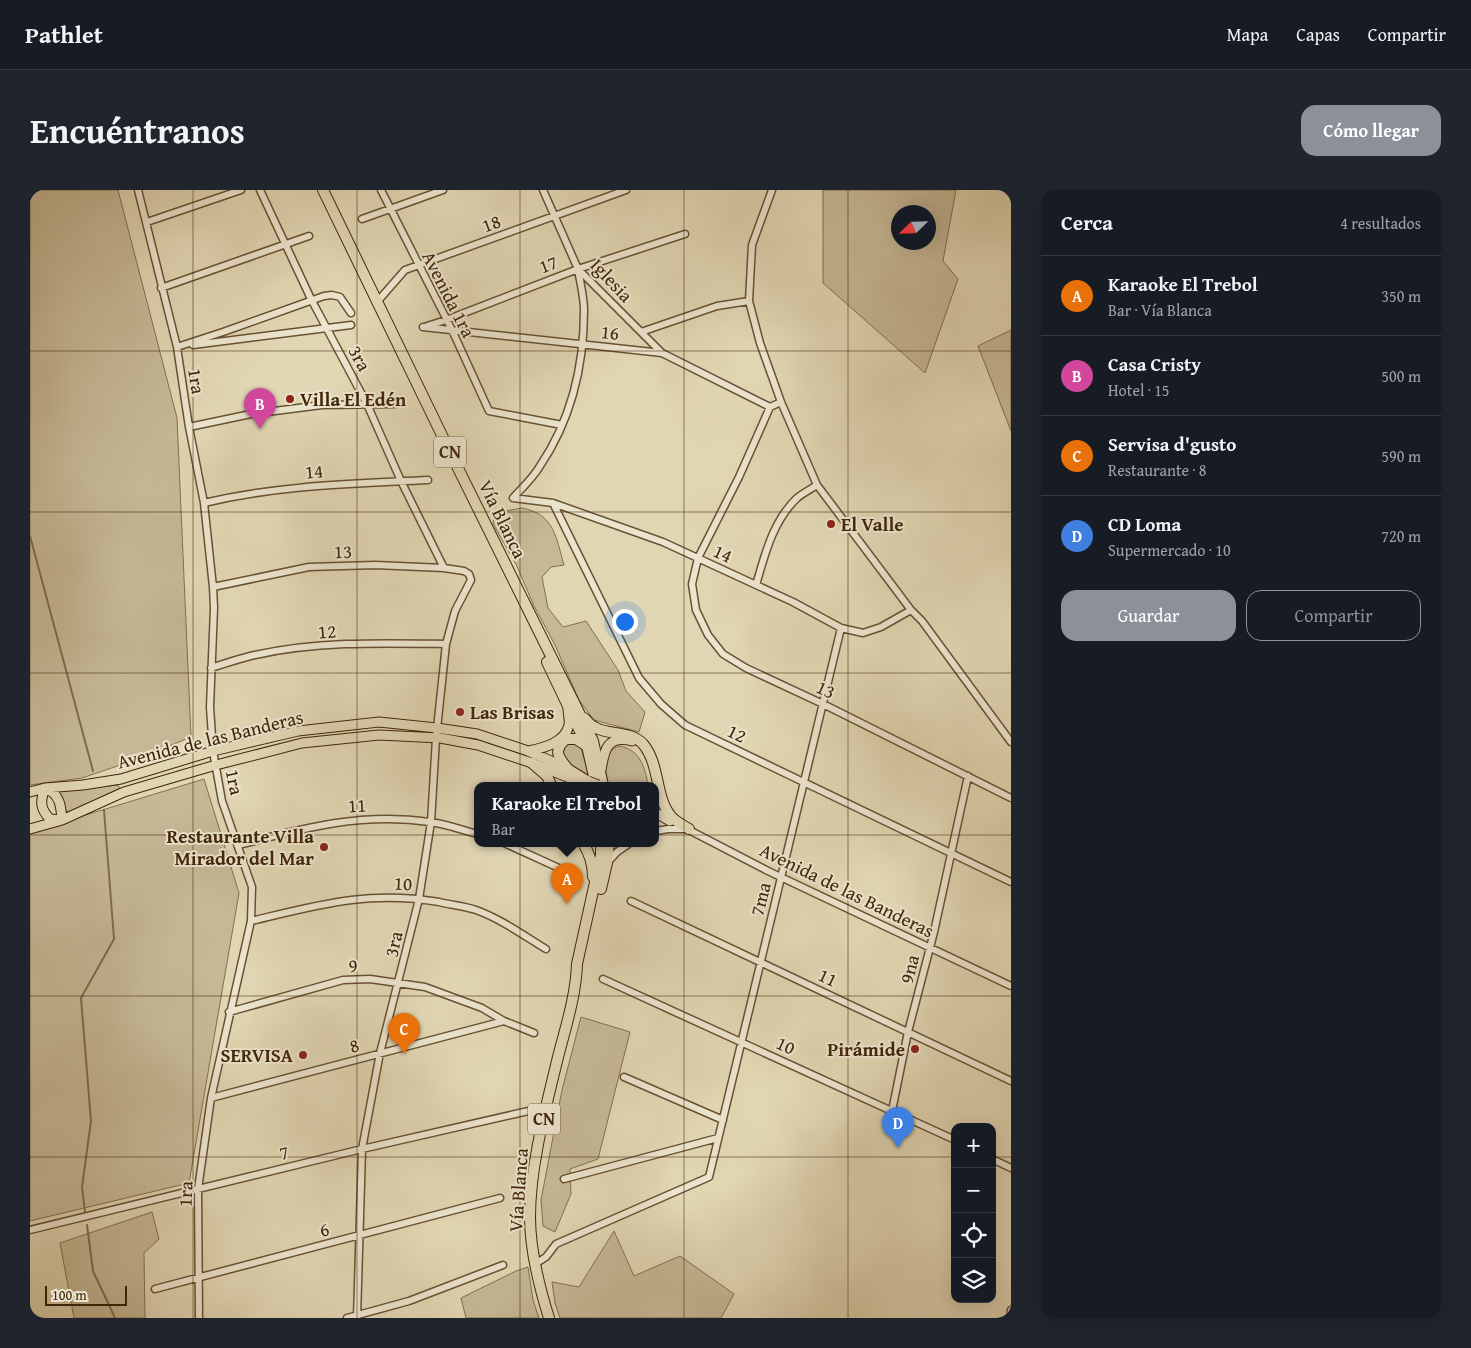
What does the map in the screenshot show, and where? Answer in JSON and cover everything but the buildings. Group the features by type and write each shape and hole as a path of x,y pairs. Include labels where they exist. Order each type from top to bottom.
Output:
{"highway":[{"name":"Vía Blanca","path":"316,190 587,746 592,782"},
{"name":"Vía Blanca","path":"324,190 580,714 593,742 603,782"},
{"path":"580,714 594,728 630,736 642,743 652,759 658,782"},
{"path":"567,768 559,759 557,751 560,744 566,739 576,739 587,746"},
{"path":"532,763 547,776 550,782"},
{"path":"659,785 670,816 689,829"},
{"path":"586,847 593,867 594,892"},
{"name":"Vía Blanca","path":"549,1318 535,1264 530,1218 531,1194 546,1107 594,892 601,847"},
{"name":"Vía Blanca","path":"576,976 583,965 607,863 609,847"},
{"path":"535,1264 534,1290 542,1318"}],"main road":[{"path":"528,751 546,747 557,741 564,734 569,725 568,707"},
{"name":"Avenida de las Banderas","path":"30,792 45,788 83,785 120,779 213,751 307,730 379,722 476,734 528,751 567,768 589,782"},
{"name":"Avenida de las Banderas","path":"30,829 62,820 124,792 216,765 302,743 379,735 436,738 478,744 532,763 572,780 582,782"},
{"path":"601,770 604,751 610,743 621,739 630,740 639,746 648,762 653,782"},
{"path":"568,782 572,780"},
{"path":"45,788 52,791 60,803 62,820 50,819 43,812 41,804 45,788"},
{"name":"Avenida de las Banderas","path":"659,816 670,821"}],"street":[{"name":"1ra","path":"138,190 176,347 204,503 213,587 210,707 213,751 222,801 252,887 250,921 211,1098 198,1189 199,1318"},
{"path":"147,222 241,190"},
{"name":"3ra","path":"260,190 311,299 367,404 401,481 444,568"},
{"name":"Avenida 1ra","path":"381,190 452,330 489,412 562,425"},
{"path":"362,219 443,190"},
{"name":"Iglesia","path":"543,190 578,269 662,353"},
{"name":"18","path":"378,302 405,270 626,190"},
{"path":"772,190 752,245 749,301 760,343 781,402 817,485 922,621 1011,742"},
{"name":"17","path":"423,327 446,320 578,269 685,234"},
{"path":"161,288 308,236"},
{"path":"562,425 572,403 578,378 582,344 584,310 578,269"},
{"path":"176,347 223,332 311,299 332,295 340,297 351,312"},
{"path":"641,332 716,306 749,301"},
{"path":"176,347 350,325"},
{"name":"16","path":"423,327 662,353 770,407"},
{"path":"770,407 781,402"},
{"path":"189,427 251,414 313,406 394,404"},
{"name":"13","path":"770,407 739,477 698,558 692,584 696,610 708,635 723,654 746,668 823,704 1011,798"},
{"name":"14","path":"562,425 539,468 513,498 553,503 664,542 756,585 841,628 863,633 881,627 912,610"},
{"name":"14","path":"204,503 278,489 347,483 428,480"},
{"path":"756,585 766,550 779,521 798,498 817,485"},
{"name":"12","path":"553,503 639,678 661,704 685,725 1011,882"},
{"name":"13","path":"213,587 309,567 374,565 444,568 464,571 469,574 471,580"},
{"name":"3ra","path":"357,1317 362,1149 380,1053 419,899 431,822 436,738 446,644 455,611 471,580"},
{"name":"7ma","path":"535,1264 546,1257 556,1244 709,1177 841,628"},
{"name":"12","path":"211,668 255,655 313,646 380,642 446,644"},
{"name":"9na","path":"892,1111 908,1032 930,948 968,776"},
{"name":"11","path":"238,845 337,821 382,818 431,822 474,833"},
{"name":"Avenida de las Banderas","path":"670,821 781,877 1011,986"},
{"path":"659,830 689,829"},
{"path":"513,847 572,874"},
{"path":"607,863 624,847"},
{"name":"10","path":"250,921 326,903 353,899 379,897 419,899 475,910 504,924 546,949"},
{"name":"11","path":"631,902 1011,1081"},
{"name":"9","path":"229,1012 343,980 370,979 425,987 482,1008 504,1021 534,1034"},
{"name":"10","path":"603,979 951,1138"},
{"name":"8","path":"211,1098 504,1021"},
{"path":"624,1077 723,1120"},
{"name":"7","path":"30,1230 362,1149 546,1107"},
{"path":"564,1179 718,1138"},
{"path":"996,1161 1011,1168"},
{"name":"6","path":"155,1289 500,1198"},
{"path":"347,1318 357,1317 409,1301 503,1265"},
{"path":"1010,1318 1011,1310"}],"shaded area":[{"path":"30,190 118,190 177,418 191,737 138,759 82,778 30,785"},
{"path":"823,190 956,190 943,261 958,279 925,373 823,283"},
{"path":"1011,330 1011,431 978,346"},
{"path":"522,508 533,511 547,521 556,536 564,565 551,567 542,577 548,608 563,627 586,621 618,670 626,691 645,712 639,732 594,720 579,700 516,564 493,524 494,513"},
{"path":"573,742 581,748 589,776 563,759 563,746"},
{"path":"620,746 627,748 637,755 643,766 647,782 608,782 605,761 613,749"},
{"path":"204,779 239,893 189,1183 30,1221 30,832"},
{"path":"118,785 119,789 70,812 64,811 59,794 61,790"},
{"path":"581,1017 630,1032 598,1159 570,1169 571,1194 555,1232 543,1226 541,1200 562,1090"},
{"path":"152,1212 159,1239 144,1253 145,1318 74,1318 60,1243"},
{"path":"614,1231 634,1276 680,1256 734,1294 721,1318 560,1318 555,1303 552,1282 579,1287"},
{"path":"528,1267 533,1300 539,1318 466,1318 461,1298"}],"waterway":[{"path":"30,536 93,771"},
{"path":"85,1212 82,1187 91,1121 81,998 114,939 104,810"},
{"path":"87,1225 93,1271 115,1318"}],"place":[{"name":"Villa El Edén","path":"290,399"},
{"name":"Casa Cristy","path":"260,429"},
{"name":"El Valle","path":"831,524"},
{"name":"Las Brisas","path":"460,712"},
{"name":"Restaurante Villa Mirador del Mar","path":"324,847"},
{"name":"Karaoke El Trebol","path":"567,904"},
{"name":"Pirámide","path":"915,1049"},
{"name":"Servisa d'gusto","path":"404,1054"},
{"name":"SERVISA","path":"303,1055"},
{"name":"CD Loma","path":"898,1148"}]}
